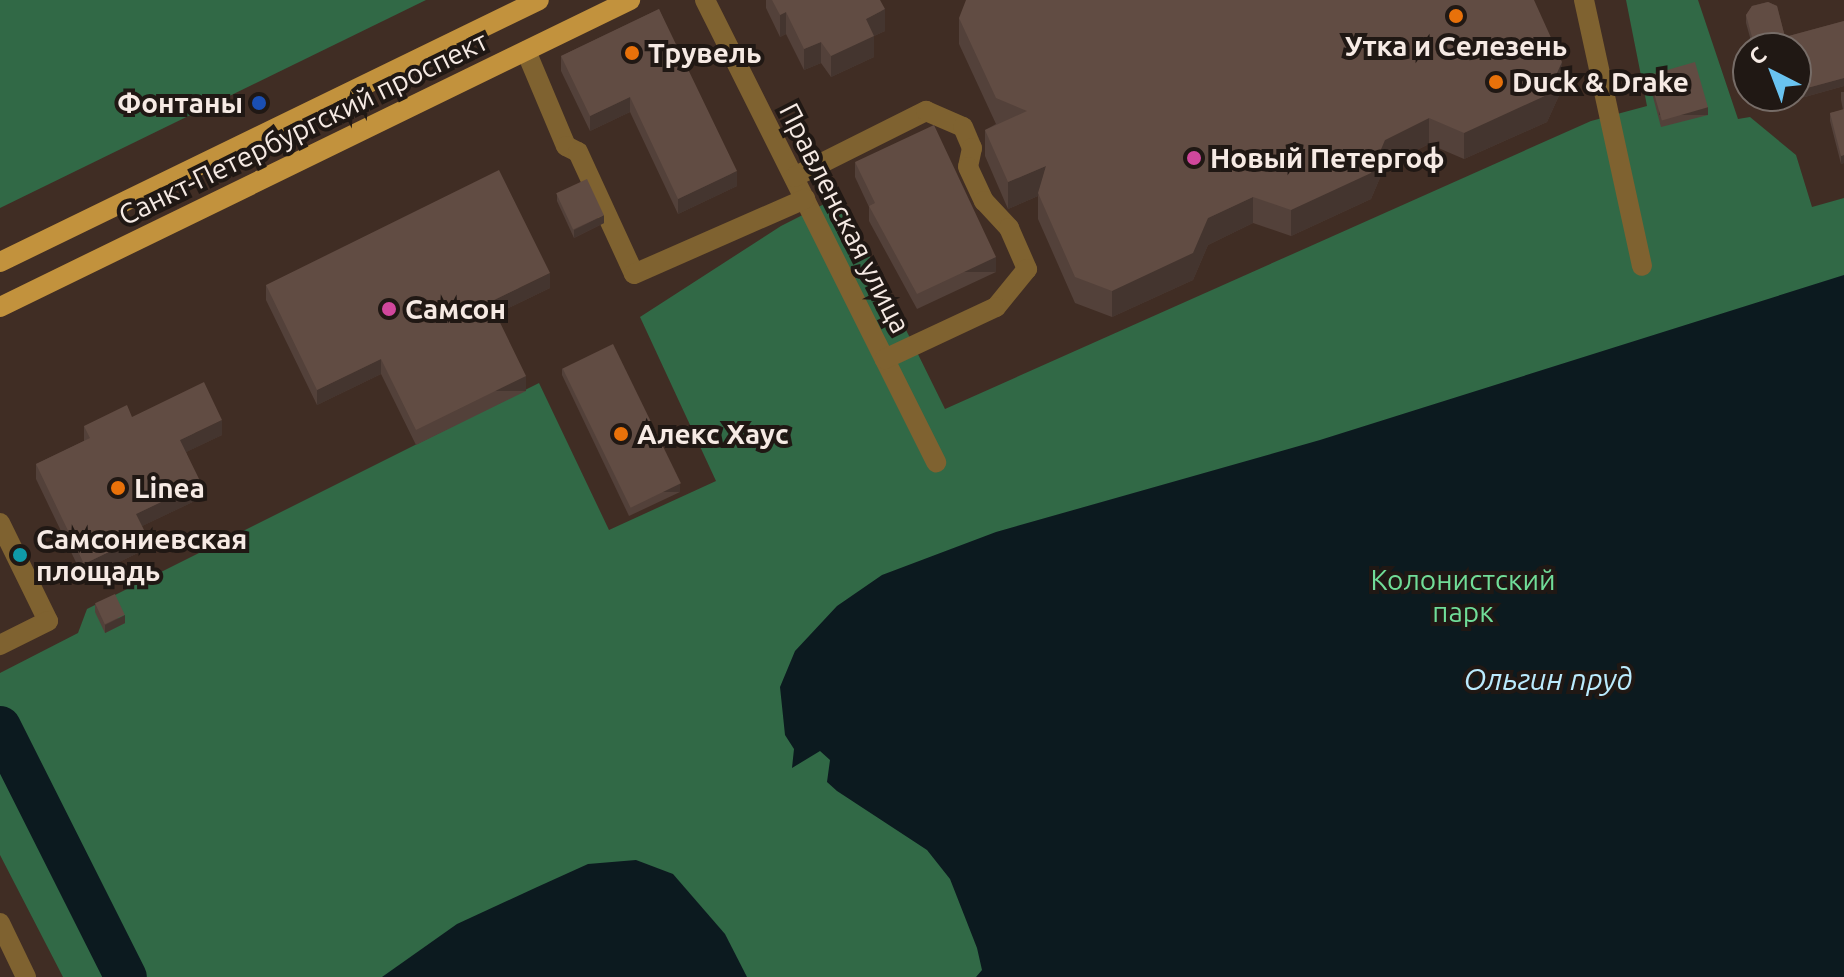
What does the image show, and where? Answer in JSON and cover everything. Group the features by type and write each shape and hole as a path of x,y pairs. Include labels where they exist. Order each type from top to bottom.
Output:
{"main road":[{"name":"Санкт-Петербургский проспект","path":"0,262 539,0"},
{"name":"Санкт-Петербургский проспект","path":"0,307 630,0"}],"street":[{"name":"Правленская улица","path":"705,0 936,462"},
{"path":"1584,0 1642,266"},
{"path":"526,51 561,134 578,152 634,274 805,199"},
{"path":"794,177 926,111 963,127 972,148 968,167 984,201 1009,228 1027,269 996,307 885,359"},
{"path":"0,523 48,621 0,645"},
{"path":"0,923 26,977"}],"green space":[{"path":"0,0 426,0 0,208"},
{"name":"Колонистский парк","path":"1626,0 1698,0 1732,101 1732,112 1736,112 1738,119 1750,117 1796,155 1812,207 1844,198 1844,977 63,977 0,855 0,673 78,633 87,609 539,383 609,530 716,481 640,317 781,226 840,196 945,409 1591,121 1647,106"}],"water":[{"name":"Ольгин пруд","path":"1844,275 1844,977 976,977 982,970 977,948 950,879 927,850 827,782 830,760 820,751 792,768 794,749 785,735 780,687 795,651 837,606 882,575 996,532 1320,440"},
{"path":"636,860 673,874 725,934 747,977 382,977 457,924 535,888 588,864"}],"building":[{"path":"772,0 880,0 885,9 866,19 874,36 831,56 821,42 804,49 786,12 780,15"},
{"name":"Новый Петергоф","path":"966,0 1534,0 1562,62 1547,95 1464,133 1429,118 1385,140 1371,173 1291,210 1253,197 1208,218 1193,253 1112,291 1075,277 1038,193 1046,166 1008,182 985,130 1027,111 996,98 959,18"},
{"path":"1768,2 1777,6 1784,32 1751,32 1746,15 1752,6"},
{"path":"659,9 737,171 678,199 630,97 590,116 561,56"},
{"path":"1844,21 1844,78 1812,87 1812,32 1803,32"},
{"path":"1695,62 1708,107 1662,120 1649,75"},
{"path":"1844,109 1844,155 1841,156 1830,113"},
{"path":"934,125 996,257 917,294 869,206 875,203 855,162"},
{"name":"Самсон","path":"499,170 550,273 490,302 526,376 416,430 381,359 317,390 266,285"},
{"path":"587,179 604,215 573,230 556,193"},
{"name":"Алекс Хаус","path":"613,344 681,483 631,508 563,369"},
{"name":"Linea","path":"204,382 222,420 180,440 201,483 136,514 146,534 84,564 36,464 90,438 84,426 127,405 132,417"},
{"path":"115,594 125,615 105,624 95,603"}],"waterway":[{"path":"0,727 126,977"}],"place":[{"name":"Утка и Селезень","path":"1456,16"},
{"name":"Трувель","path":"632,53"},
{"name":"Duck & Drake","path":"1496,82"},
{"name":"Фонтаны","path":"259,103"},
{"name":"Новый Петергоф","path":"1194,158"},
{"name":"Самсон","path":"389,309"},
{"name":"Алекс Хаус","path":"621,434"},
{"name":"Linea","path":"118,488"},
{"name":"Самсониевская площадь","path":"20,555"}]}
